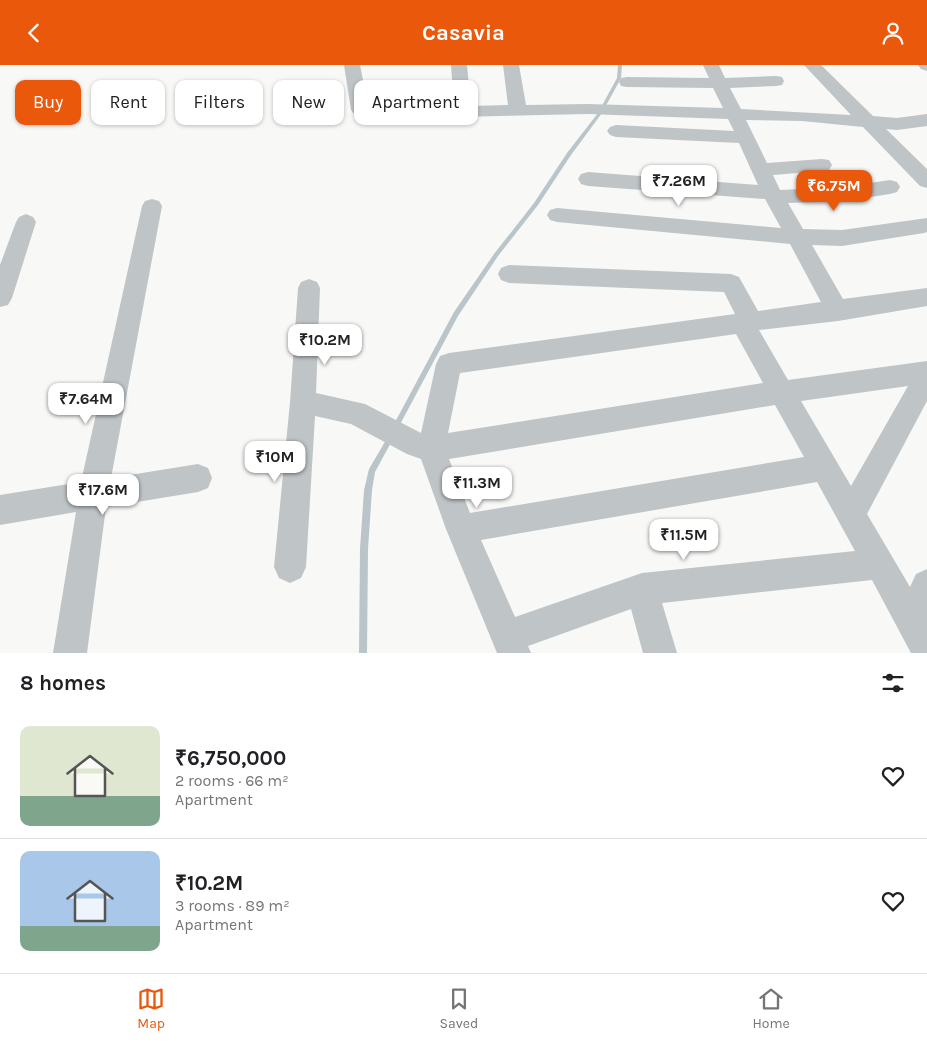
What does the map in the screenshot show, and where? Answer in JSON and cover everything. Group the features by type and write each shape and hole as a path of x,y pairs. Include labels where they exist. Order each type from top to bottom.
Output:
{"street":[{"path":"352,65 355,80"},
{"path":"459,65 460,80"},
{"path":"510,65 518,111"},
{"path":"812,65 927,181"},
{"path":"627,81 715,74 776,81"},
{"path":"715,74 773,195 838,311"},
{"path":"478,112 587,109 802,116 897,124 927,120"},
{"path":"616,131 746,138"},
{"path":"761,170 822,165"},
{"path":"588,179 773,195 844,194 890,187"},
{"path":"70,653 93,495 152,206"},
{"path":"557,215 796,237 842,238 924,225"},
{"path":"0,298 26,222"},
{"path":"509,274 731,283 747,322 782,392 927,648"},
{"path":"290,567 304,402 309,288"},
{"path":"879,564 642,589 510,645 461,529 432,449 449,364 838,311 927,297"},
{"path":"304,402 356,413 417,445 432,449 782,392 927,374"},
{"path":"851,514 927,374"},
{"path":"461,529 824,467"},
{"path":"0,510 198,478"},
{"path":"911,620 927,585"},
{"path":"642,589 660,653"}],"waterway":[{"path":"395,428 456,314 496,255 536,204 569,154 600,113 619,78 620,65"},
{"path":"363,653 364,549 368,490 372,471 391,437"}]}
